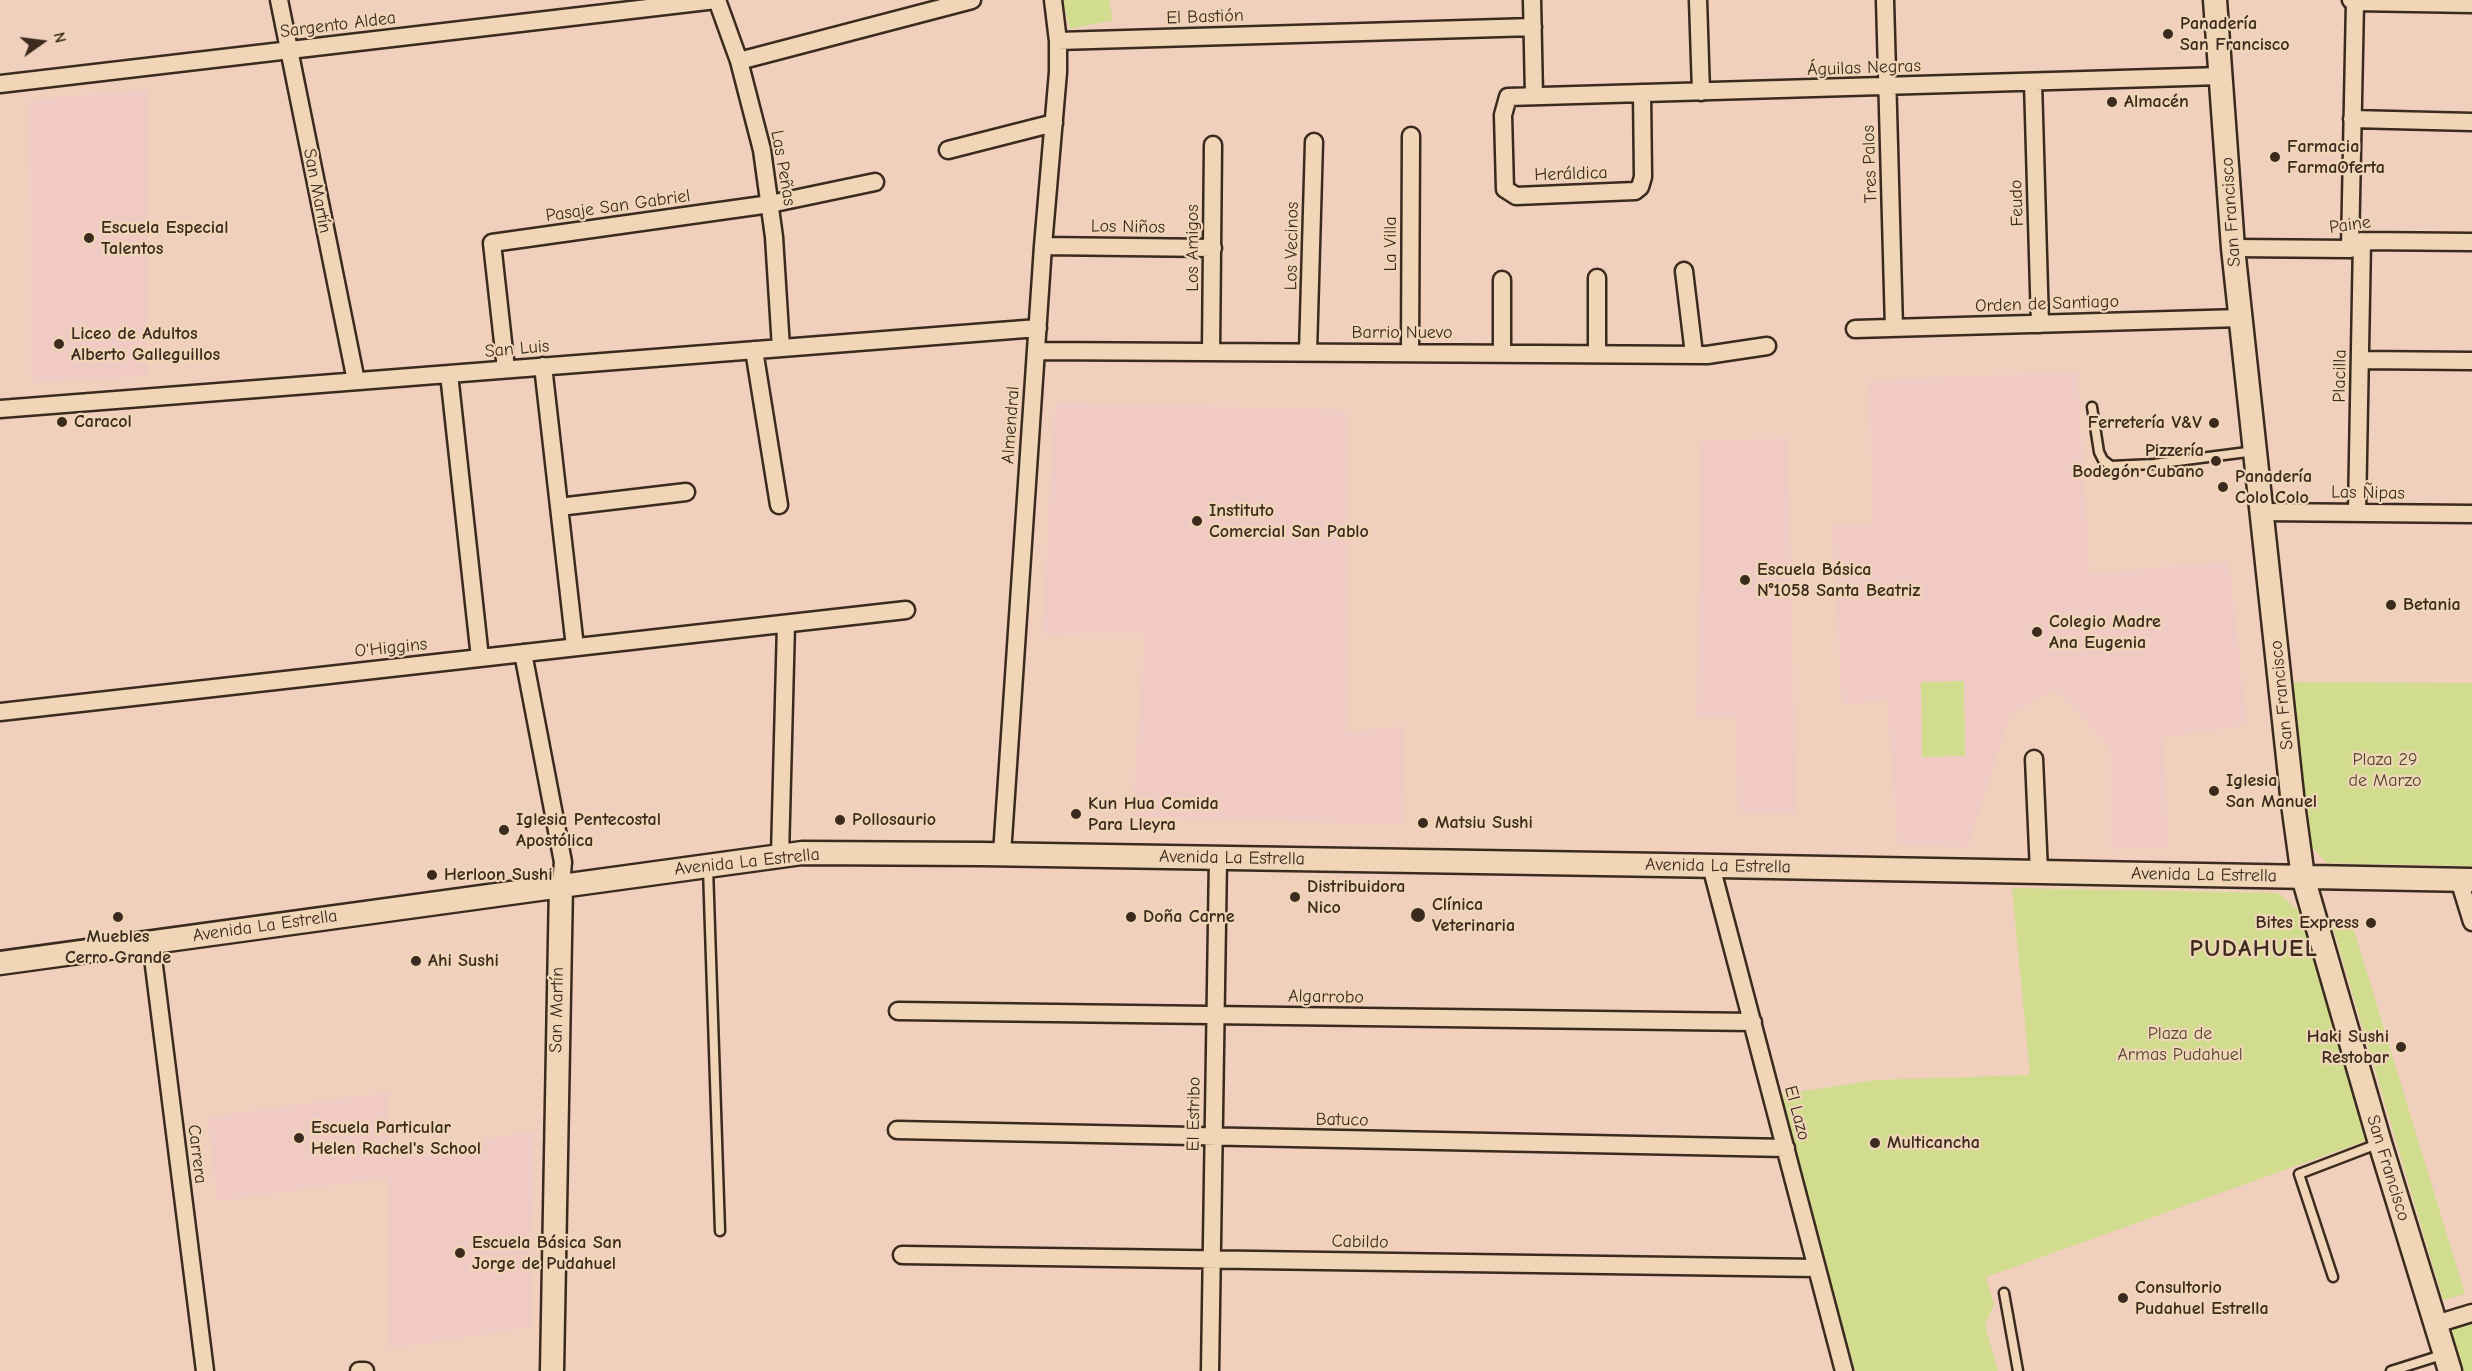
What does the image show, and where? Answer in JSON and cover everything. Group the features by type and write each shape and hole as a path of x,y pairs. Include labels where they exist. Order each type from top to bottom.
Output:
{"main road":[{"name":"San Francisco","path":"2215,0 2233,248 2293,804 2303,877 2380,1143 2448,1363"},
{"name":"Avenida La Estrella","path":"0,963 780,855 1002,854 2466,880"},
{"name":"San Martín","path":"552,1371 561,885"}],"street":[{"name":"San Martín","path":"279,0 356,381"},
{"name":"Sargento Aldea","path":"0,84 716,0"},
{"name":"Las Peñas","path":"716,0 739,61 762,150 770,204 781,348"},
{"path":"739,61 972,0"},
{"name":"Almendral","path":"1002,854 1043,246 1054,123 1058,41 1053,0"},
{"path":"1532,0 1534,96"},
{"path":"1698,0 1701,92"},
{"name":"Tres Palos","path":"1885,0 1894,328"},
{"path":"2353,1 2472,4"},
{"name":"Placilla","path":"2353,1 2352,119 2360,360 2357,513"},
{"name":"El Bastión","path":"1058,41 1533,27"},
{"name":"Águilas Negras","path":"1508,97 2221,76"},
{"name":"Feudo","path":"2033,82 2040,324"},
{"name":"Heráldica","path":"1508,97 1503,115 1504,184 1508,193 1516,196 1630,192 1640,187 1643,177 1642,93"},
{"path":"2352,119 2472,122"},
{"path":"948,150 1054,123"},
{"name":"La Villa","path":"1410,353 1411,136"},
{"name":"Los Vecinos","path":"1308,352 1314,142"},
{"name":"Los Amigos","path":"1212,352 1213,145"},
{"name":"Pasaje San Gabriel","path":"506,369 492,243 770,204 874,182"},
{"name":"Paine","path":"2233,248 2472,242"},
{"name":"Los Niños","path":"1043,246 1213,248"},
{"path":"1684,271 1694,354"},
{"path":"1597,278 1597,354"},
{"path":"1502,280 1502,353"},
{"name":"Orden de Santiago","path":"1855,329 2241,318"},
{"name":"San Luis","path":"0,409 1038,328"},
{"name":"Barrio Nuevo","path":"1036,351 1721,354 1767,346"},
{"path":"754,350 779,505"},
{"path":"2360,360 2472,362"},
{"path":"543,366 574,647"},
{"path":"449,374 480,658"},
{"path":"559,507 686,492"},
{"name":"Las Ñipas","path":"2263,512 2472,514"},
{"name":"O'Higgins","path":"0,712 906,610"},
{"path":"780,855 786,624"},
{"name":"San Martín","path":"523,653 563,862 561,885"},
{"path":"2034,759 2038,872"},
{"name":"El Estribo","path":"1210,1371 1218,858"},
{"name":"El Lazo","path":"1712,866 1844,1371"},
{"path":"2466,880 2472,922"},
{"name":"Carrera","path":"151,942 205,1371"},
{"name":"Algarrobo","path":"898,1011 1753,1022"},
{"name":"Batuco","path":"897,1130 1786,1148"},
{"name":"Cabildo","path":"902,1256 1817,1268"},
{"path":"2436,1324 2472,1312"},
{"path":"359,1371 365,1371"}],"lane":[{"path":"2092,407 2099,452 2103,460 2111,466 2154,465 2256,451"},
{"path":"708,865 720,1231"},
{"path":"2333,1277 2299,1174 2380,1143"},
{"path":"2004,1293 2018,1371"},
{"path":"2391,1371 2448,1363"}],"shaded area":[{"name":"Escuela Especial Talentos","path":"148,89 147,376 31,383 30,100"},
{"name":"Colegio Madre Ana Eugenia","path":"2077,372 2090,574 2229,561 2247,725 2164,738 2168,848 2111,849 2111,748 2055,689 2010,715 1968,847 1898,845 1887,700 1842,705 1832,525 1873,525 1869,380"},
{"name":"Instituto Comercial San Pablo","path":"1055,402 1346,410 1346,732 1404,726 1402,825 1132,816 1145,633 1042,634"},
{"name":"Escuela Básica N°1058 Santa Beatriz","path":"1788,438 1796,813 1738,814 1736,718 1697,718 1701,441"},
{"name":"Escuela Básica San Jorge de Pudahuel","path":"389,1092 388,1159 534,1130 532,1327 388,1349 388,1178 217,1201 208,1117"}],"green space":[{"path":"1063,0 1109,0 1113,20 1070,29"},
{"path":"1964,681 1965,756 1922,757 1921,682"},
{"name":"Plaza 29 de Marzo","path":"2288,682 2472,683 2472,866 2327,863 2306,841"},
{"name":"Plaza de Armas Pudahuel","path":"2012,888 2278,893 2301,913 2368,1140 1986,1277 1994,1304 1985,1325 1998,1371 1855,1371 1779,1095 1876,1080 2030,1075"},
{"path":"2350,917 2465,1294 2443,1300 2331,921"},
{"path":"2472,1320 2472,1371 2457,1371 2443,1323"}],"place":[{"name":"Panadería San Francisco","path":"2168,34"},
{"name":"Almacén","path":"2112,102"},
{"name":"Farmacia FarmaOferta","path":"2275,157"},
{"name":"Escuela Especial Talentos","path":"89,238"},
{"name":"Liceo de Adultos Alberto Galleguillos","path":"59,344"},
{"name":"Caracol","path":"62,422"},
{"name":"Ferretería V&V","path":"2214,423"},
{"name":"Pizzería Bodegón Cubano","path":"2216,461"},
{"name":"Panadería Colo Colo","path":"2223,487"},
{"name":"Instituto Comercial San Pablo","path":"1197,521"},
{"name":"Escuela Básica N°1058 Santa Beatriz","path":"1745,580"},
{"name":"Betania","path":"2391,605"},
{"name":"Colegio Madre Ana Eugenia","path":"2037,632"},
{"name":"Iglesia San Manuel","path":"2214,791"},
{"name":"Kun Hua Comida Para Lleyra","path":"1076,814"},
{"name":"Pollosaurio","path":"840,820"},
{"name":"Matsiu Sushi","path":"1423,823"},
{"name":"Iglesia Pentecostal Apostólica","path":"504,830"},
{"name":"Herloon Sushi","path":"432,875"},
{"name":"Distribuidora Nico","path":"1295,897"},
{"name":"Clínica Veterinaria","path":"1418,915"},
{"name":"Muebles Cerro Grande","path":"118,917"},
{"name":"Doña Carne","path":"1131,917"},
{"name":"Bites Express","path":"2371,923"},
{"name":"Ahi Sushi","path":"416,961"},
{"name":"Haki Sushi Restobar","path":"2401,1047"},
{"name":"Escuela Particular Helen Rachel's School","path":"299,1138"},
{"name":"Multicancha","path":"1875,1143"},
{"name":"Escuela Básica San Jorge de Pudahuel","path":"460,1253"},
{"name":"Consultorio Pudahuel Estrella","path":"2123,1298"}],"district":[{"name":"PUDAHUEL","path":"2254,949"}]}
